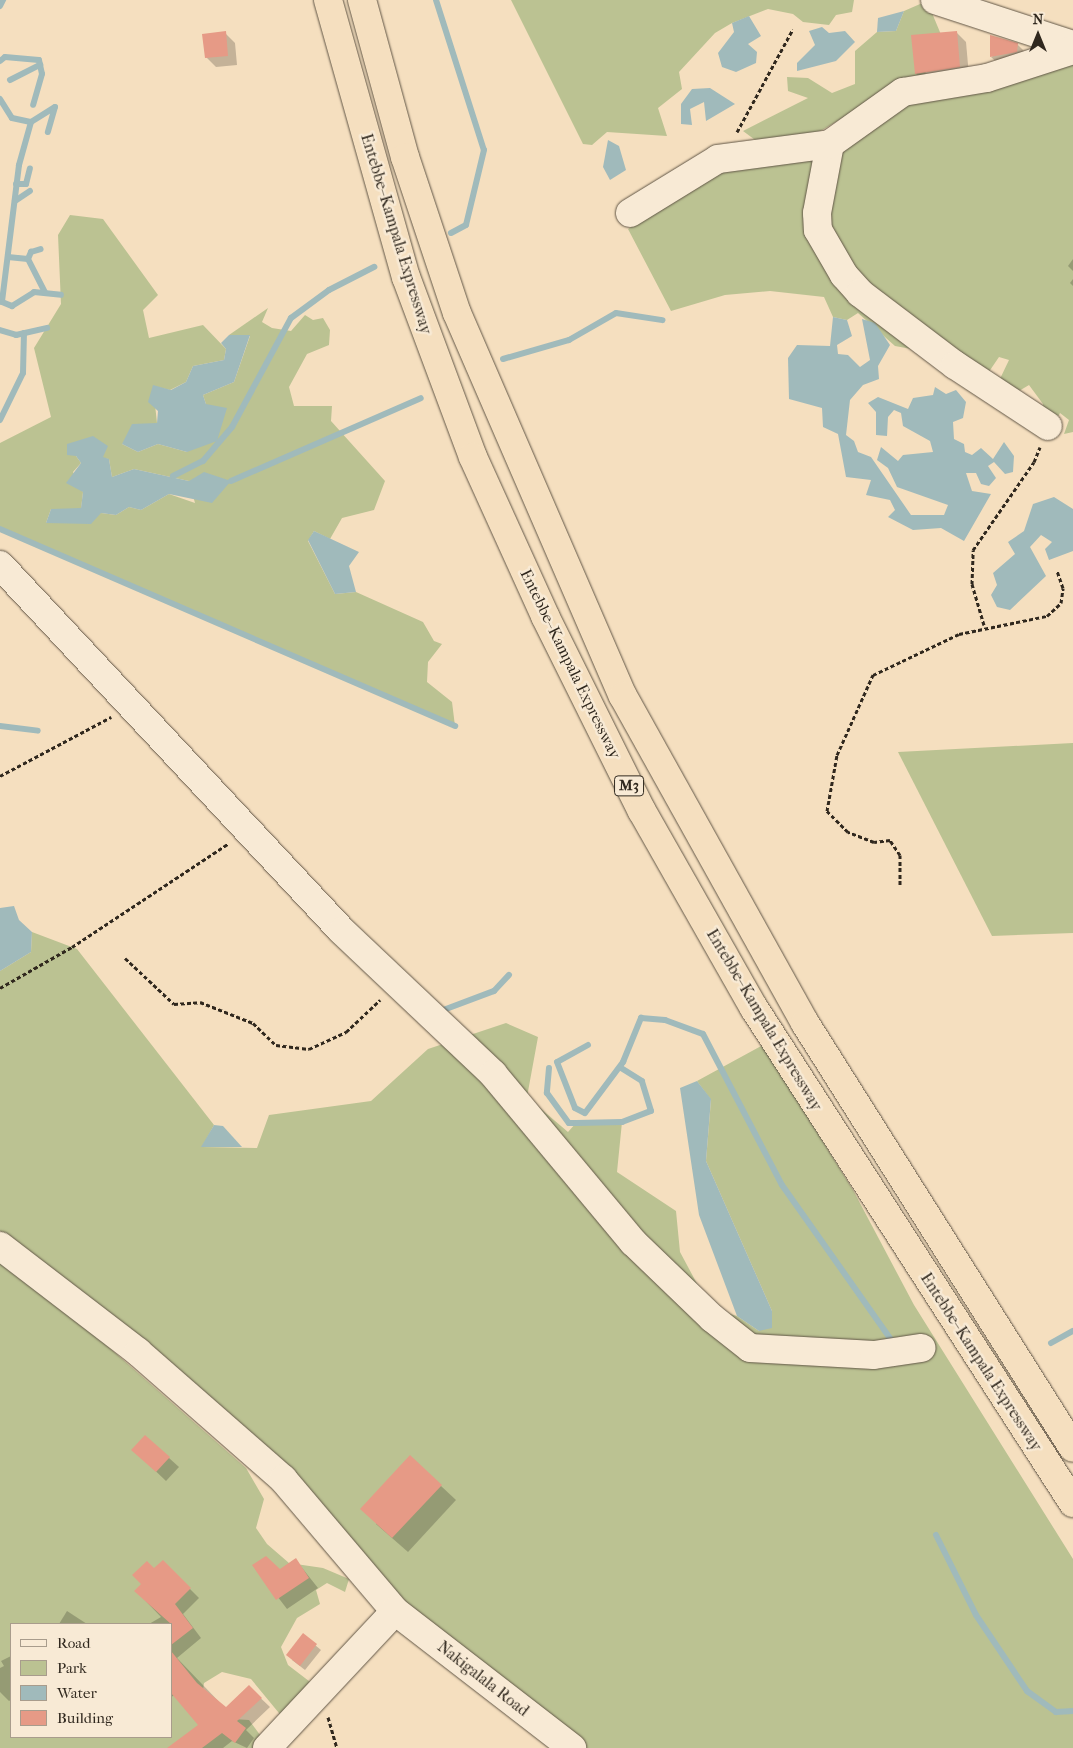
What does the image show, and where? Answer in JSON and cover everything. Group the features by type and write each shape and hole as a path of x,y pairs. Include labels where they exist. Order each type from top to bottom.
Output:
{"highway":[{"name":"Entebbe–Kampala Expressway","path":"328,0 406,277 473,457 544,616 642,811 754,1008 1073,1503"},
{"name":"Entebbe–Kampala Expressway","path":"362,0 405,157 457,313 623,696 806,1023 1073,1448"}],"street":[{"path":"935,0 1073,45"},
{"path":"630,213 708,163 736,157 830,144 902,92 987,78 1073,50"},
{"path":"830,144 817,214 818,230 844,275 860,293 956,365 1048,426"},
{"path":"0,565 134,705 248,830 404,990 494,1074 633,1242 750,1348 874,1355 921,1348"},
{"name":"Nakigalala Road","path":"0,1246 138,1352 283,1479 394,1611 572,1748"},
{"path":"267,1748 394,1611"}],"path":[{"path":"736,157 738,128 793,29"},
{"path":"984,625 972,584 973,550 1034,462 1048,426"},
{"path":"900,885 900,855 890,840 874,842 848,832 827,810 837,755 873,675 984,625 1047,616 1061,603 1063,588 1056,570"},
{"path":"0,776 134,705"},
{"path":"0,988 72,947 248,830"},
{"path":"125,958 174,1004 200,1002 253,1023 276,1045 309,1049 346,1032 373,1003 404,990"}],"green space":[{"path":"511,0 854,0 852,12 836,15 829,25 803,22 793,14 768,9 732,23 715,33 679,72 682,89 658,108 667,136 607,132 592,145 583,144"},
{"path":"927,1 942,37 926,60 925,87 844,117 802,142 766,148 743,131 808,98 788,91 787,77 808,78 832,93 855,84 855,51 877,32 896,31 904,11"},
{"path":"1073,58 1073,432 1064,434 1069,420 1060,413 1051,429 1041,414 1043,404 1029,385 1007,398 998,383 1009,360 999,357 984,379 922,351 895,346 858,313 847,320 833,317 824,297 770,291 725,295 671,311 628,229 723,164 835,151 905,101"},
{"path":"70,215 103,219 158,295 143,310 149,338 203,325 226,349 224,360 193,366 186,382 170,390 153,386 157,423 122,444 138,452 158,444 187,452 206,404 203,395 234,382 250,336 229,335 268,308 262,322 272,328 291,331 305,315 313,320 323,318 330,330 329,345 307,354 289,387 294,406 332,406 331,421 385,481 374,510 342,518 330,539 314,531 308,541 335,594 356,592 423,622 434,641 442,644 428,662 427,682 452,702 455,726 0,529 0,443 51,417 34,348 61,304 58,235","holes":["76,456 109,459 112,477 134,469 189,481 195,503 169,494 141,510 129,507 116,515 101,513 46,523 51,509 81,509 83,492 73,472 81,463"]},
{"path":"1073,743 1073,933 992,936 898,752"},
{"path":"32,932 77,949 214,1125 202,1147 257,1148 269,1115 371,1101 428,1049 506,1023 538,1037 527,1097 568,1132 576,1123 622,1122 617,1172 676,1211 680,1252 710,1308 737,1316 759,1331 772,1311 706,1161 711,1100 697,1081 763,1045 853,1190 914,1305 1073,1559 1073,1748 585,1748 396,1609 149,1357 0,1231 0,971 31,952"},
{"path":"0,1257 46,1292 246,1468 264,1499 256,1528 267,1544 289,1563 323,1568 349,1579 345,1592 327,1583 316,1590 320,1604 297,1618 281,1647 288,1665 318,1688 288,1724 251,1679 222,1672 204,1683 199,1717 249,1720 266,1743 261,1748 0,1748"}],"water":[{"path":"904,11 896,31 877,32 878,18"},
{"path":"749,16 761,36 748,44 757,52 756,63 736,72 722,67 718,53 734,32 732,23"},
{"path":"822,27 829,33 845,31 855,42 836,61 797,71 797,63 815,45 809,31"},
{"path":"710,88 735,104 706,121 704,102 690,109 692,125 681,124 681,104 692,89"},
{"path":"608,140 619,146 626,170 610,180 603,167"},
{"path":"833,317 847,320 852,336 837,345 838,354 848,355 860,367 870,360 862,319 875,323 890,345 878,366 879,379 863,385 850,400 846,435 854,441 858,452 871,457 911,515 944,515 948,505 897,487 888,468 877,460 881,447 898,461 903,455 933,452 930,441 903,426 901,413 894,410 888,417 887,436 876,435 876,412 868,403 878,397 908,409 913,398 933,395 935,387 946,394 956,390 966,402 963,418 953,422 954,439 964,444 965,452 972,455 981,448 993,459 1004,442 1014,456 1013,472 1005,474 994,462 988,466 996,478 989,486 981,484 976,473 966,473 972,491 991,494 964,541 941,528 913,530 888,517 895,510 890,500 866,495 871,480 846,477 838,434 823,427 822,408 789,399 788,358 797,345 830,346"},
{"path":"229,335 250,335 234,382 203,395 206,404 227,408 217,441 187,452 158,444 138,452 122,444 132,424 157,423 158,411 148,402 153,385 171,390 186,382 193,366 224,360 226,349 221,343"},
{"path":"93,436 108,446 103,457 109,459 112,477 134,469 189,481 204,472 231,481 212,503 169,494 141,510 129,507 116,515 101,513 91,524 46,523 51,509 81,508 83,492 66,483 81,463 76,456 67,455 67,444"},
{"path":"1054,497 1073,509 1073,551 1049,560 1045,549 1052,542 1041,535 1030,547 1046,576 1010,610 997,607 991,595 997,585 993,573 1015,554 1008,542 1024,531 1033,504"},
{"path":"314,531 359,552 349,566 356,592 335,594 308,540"},
{"path":"14,906 19,920 32,932 31,952 0,971 0,908"},
{"path":"697,1081 711,1099 706,1161 772,1311 772,1328 759,1331 737,1316 699,1215 680,1088"},
{"path":"214,1125 223,1126 242,1147 201,1147"}],"building":[{"path":"226,31 228,56 205,58 202,34"},
{"path":"957,31 960,67 915,74 911,35"},
{"path":"990,35 1018,43 1017,52 990,57"},
{"path":"145,1435 170,1457 156,1472 131,1450"},
{"path":"410,1455 442,1485 392,1538 360,1509"},
{"path":"266,1556 280,1569 296,1558 309,1578 276,1600 252,1565"},
{"path":"163,1560 191,1588 175,1604 193,1628 172,1644 172,1623 134,1591 141,1584 132,1575 147,1561 154,1568"},
{"path":"303,1633 317,1644 300,1666 286,1655"},
{"path":"172,1652 197,1683 226,1707 249,1685 262,1698 237,1721 246,1728 235,1743 222,1733 202,1748 167,1748 198,1725 172,1694"}],"waterway":[{"path":"0,6 3,0"},
{"path":"436,0 484,150 466,225 451,233"},
{"path":"0,61 5,57 39,60 42,74 33,105"},
{"path":"10,80 40,65"},
{"path":"0,99 12,118 31,122 19,165 2,302 12,306 34,292 61,295"},
{"path":"31,122 55,107 48,132"},
{"path":"16,184 26,184 30,168"},
{"path":"15,201 30,191"},
{"path":"8,257 28,259 31,252 41,249"},
{"path":"28,259 45,293"},
{"path":"173,476 203,461 232,427 291,318 329,290 374,267"},
{"path":"503,359 569,340 616,313 662,320"},
{"path":"0,330 16,335 47,328"},
{"path":"0,420 23,373 24,333"},
{"path":"231,481 421,398"},
{"path":"0,529 455,726"},
{"path":"0,726 38,731"},
{"path":"438,1012 494,991 509,975"},
{"path":"588,1045 557,1062 575,1108 585,1113 623,1062 641,1018 665,1020 703,1034 782,1185 895,1345"},
{"path":"549,1068 547,1093 569,1123 576,1123 622,1122 651,1111 642,1081 620,1067"},
{"path":"1051,1343 1073,1331"},
{"path":"936,1535 976,1615 1027,1691 1056,1712 1073,1711"}]}
